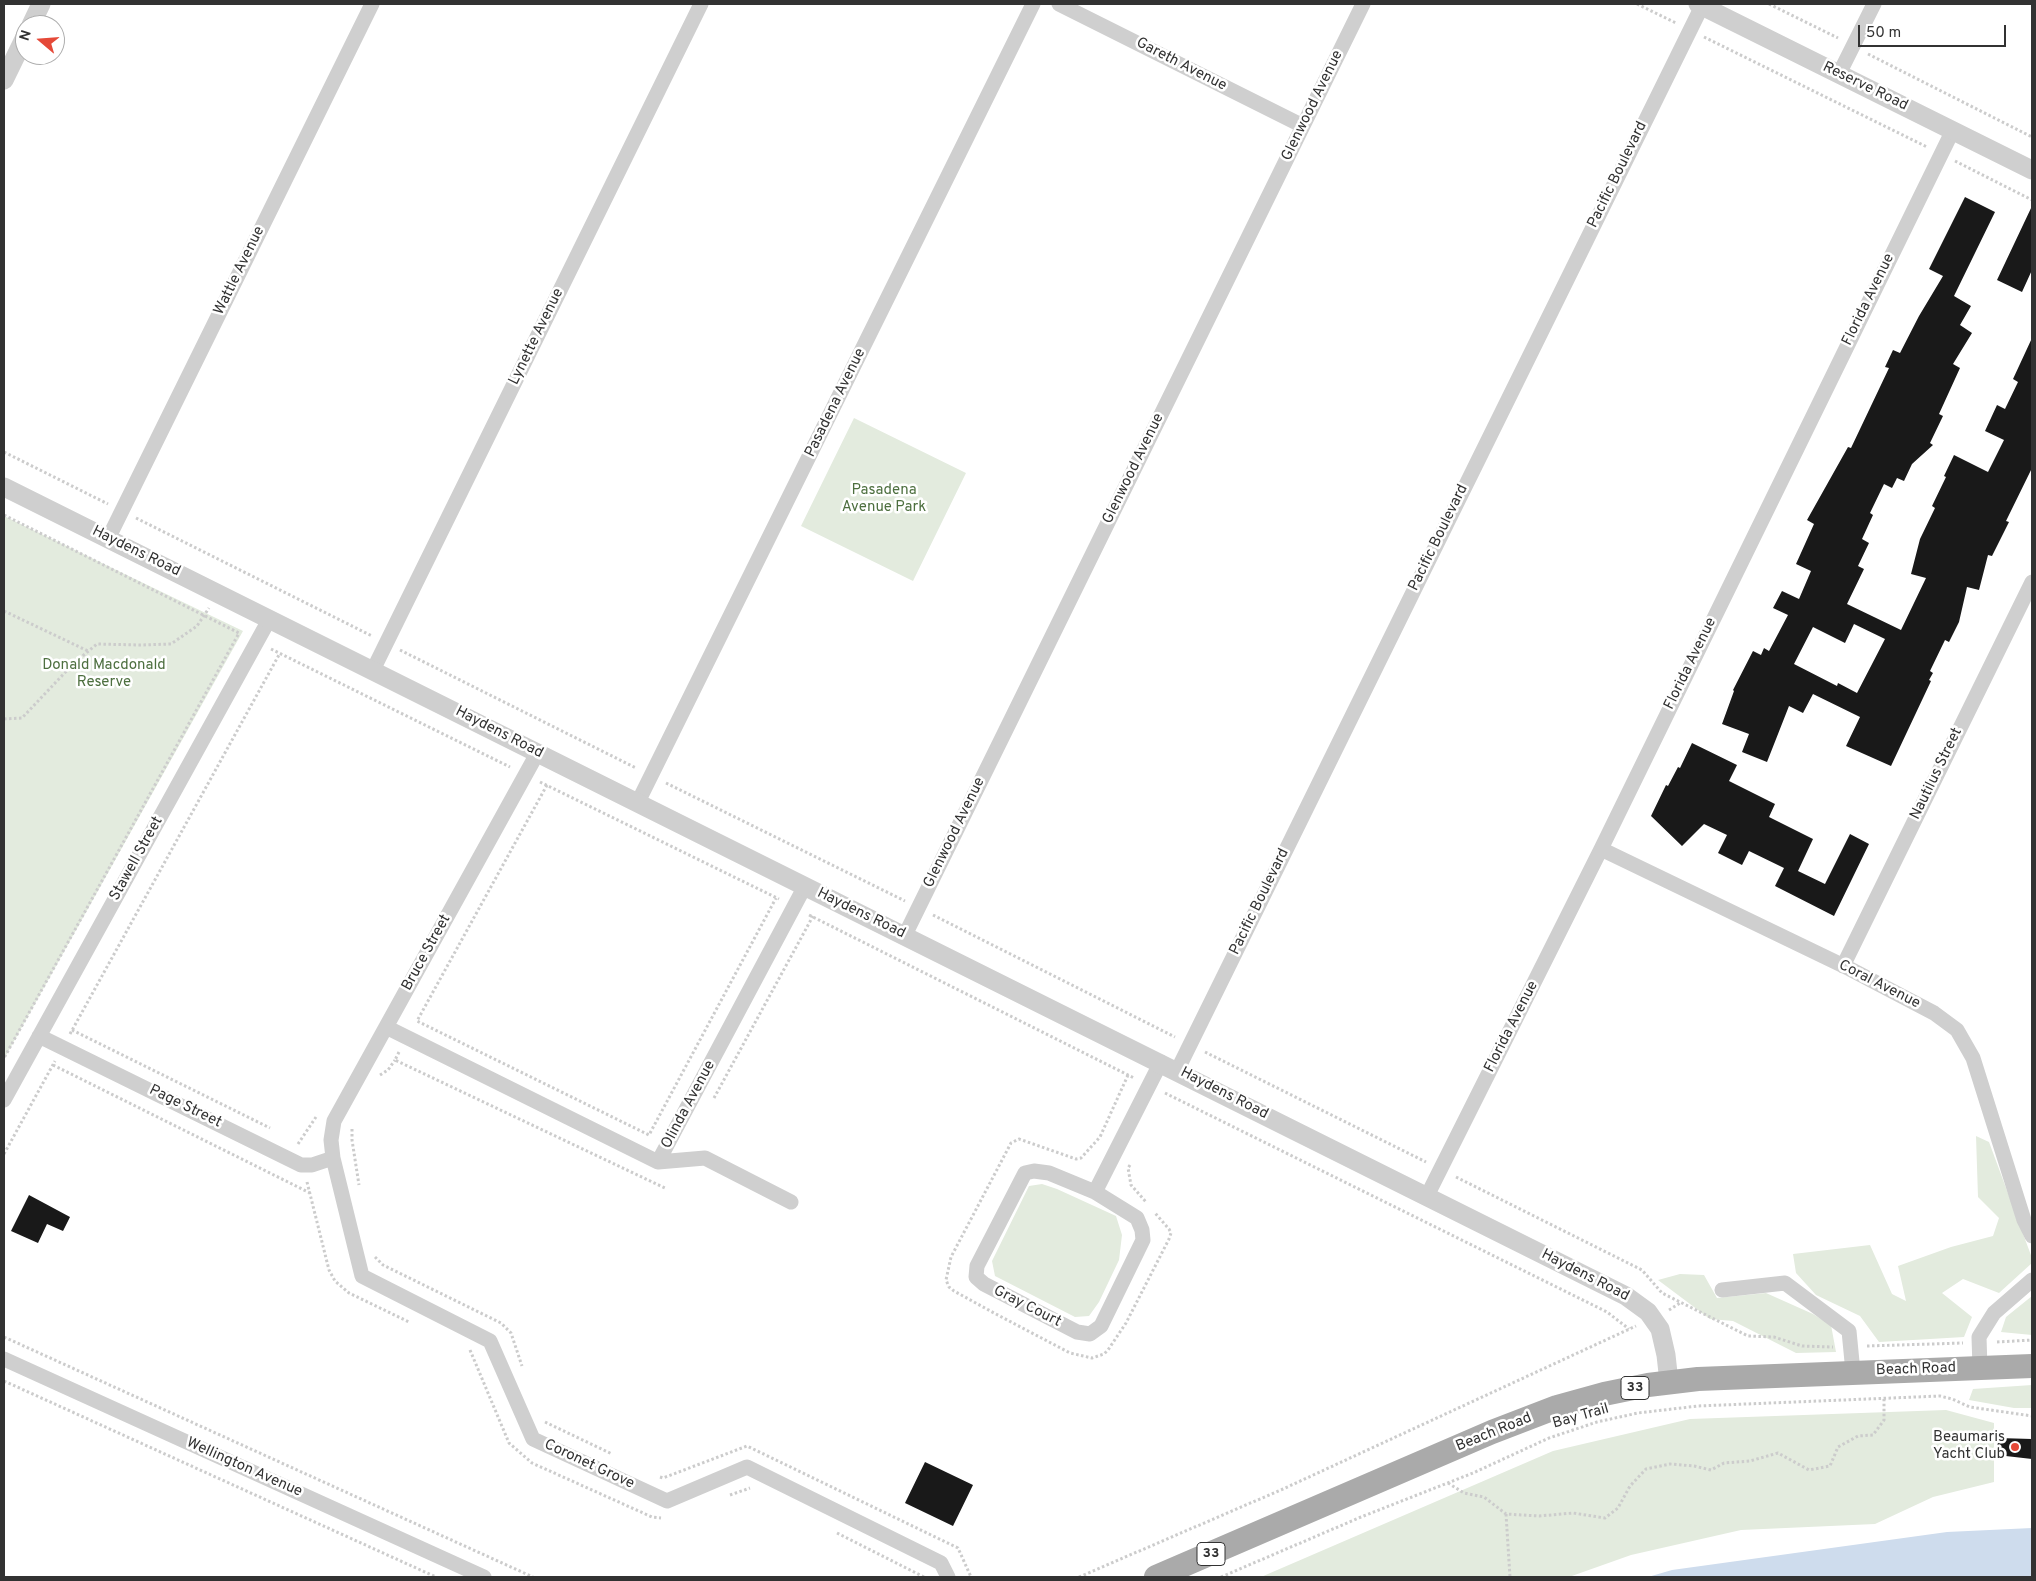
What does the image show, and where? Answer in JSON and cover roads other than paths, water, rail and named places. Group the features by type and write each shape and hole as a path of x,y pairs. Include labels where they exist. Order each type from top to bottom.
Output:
{"main road":[{"name":"Beach Road","path":"1156,1577 1492,1432 1557,1407 1604,1394 1669,1382 1755,1376 2032,1366"}],"street":[{"name":"Wattle Avenue","path":"108,538 372,4"},
{"name":"Lynette Avenue","path":"373,670 701,4"},
{"name":"Pasadena Avenue","path":"638,802 1034,4"},
{"name":"Gareth Avenue","path":"1059,4 1303,126"},
{"name":"Glenwood Avenue","path":"905,935 1363,4"},
{"path":"1839,74 1874,4"},
{"name":"Pacific Boulevard","path":"1177,1071 1700,5"},
{"name":"Reserve Road","path":"1700,5 2032,170"},
{"path":"4,80 15,57"},
{"name":"Florida Avenue","path":"1427,1196 1601,849 1953,130"},
{"name":"Haydens Road","path":"4,487 1626,1296 1641,1305 1654,1318 1662,1339 1669,1382"},
{"name":"Nautilus Street","path":"1843,966 2032,582"},
{"name":"Stawell Street","path":"4,1100 270,618"},
{"name":"Bruce Street","path":"333,1158 330,1140 334,1121 538,752"},
{"name":"Coral Avenue","path":"1601,849 1843,966 1934,1014 1957,1030 1973,1058 2024,1220 2032,1236"},
{"name":"Olinda Avenue","path":"386,1027 658,1162 805,886"},
{"name":"Page Street","path":"39,1036 301,1165 312,1165 333,1158"},
{"path":"1095,1192 1160,1062"},
{"name":"Coronet Grove","path":"333,1158 362,1276 490,1341 533,1439 667,1501 747,1467 941,1563 948,1577"},
{"path":"658,1162 705,1158 791,1202"},
{"name":"Gray Court","path":"1034,1171 1049,1173 1095,1192 1137,1218 1142,1230 1143,1240 1101,1326 1090,1334 1077,1332 984,1284 976,1277 977,1266 1025,1173 1034,1171"},
{"path":"1980,1368 1979,1337 1994,1312 2032,1280"},
{"path":"1722,1290 1785,1283 1849,1331 1853,1372"},
{"name":"Wellington Avenue","path":"4,1359 484,1577"}],"water":[{"path":"2032,1528 2032,1577 1648,1577 1672,1570 1947,1532"}],"place":[{"name":"Beaumaris Yacht Club","path":"2015,1447"}],"park label":[{"name":"Pasadena Avenue Park","path":"884,500"},
{"name":"Donald Macdonald Reserve","path":"104,674"}]}
